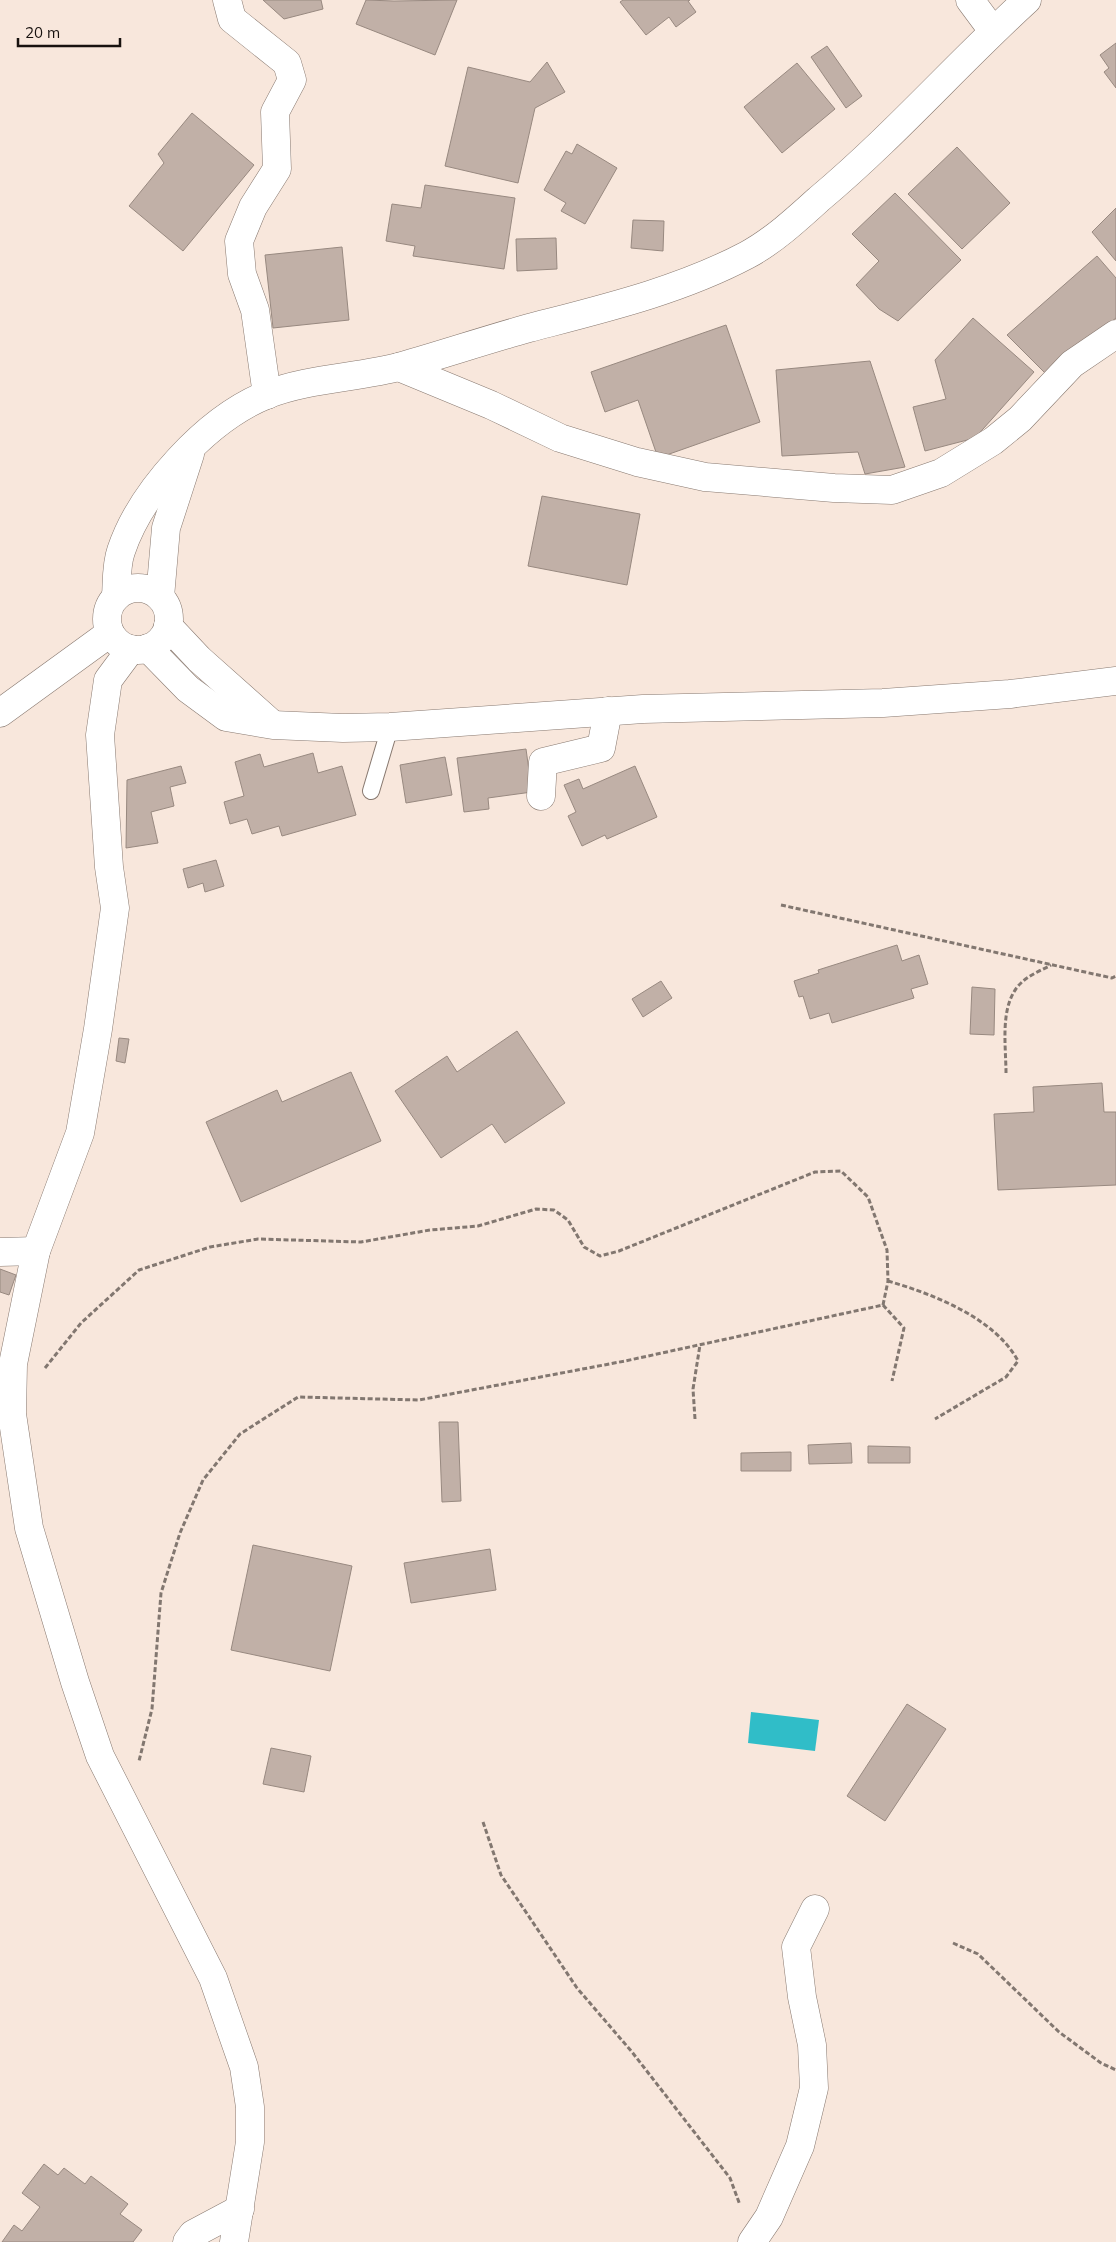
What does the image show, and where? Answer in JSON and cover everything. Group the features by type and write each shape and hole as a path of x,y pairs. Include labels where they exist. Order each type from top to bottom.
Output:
{"street":[{"path":"226,0 232,19 287,62 292,80 275,112 277,169 253,207 239,241 242,274 255,310 266,395"},
{"path":"970,0 993,31"},
{"path":"116,597 119,554 139,510 151,491 192,448 229,417 266,395 324,380 399,367 473,344 623,303 713,272 750,254 783,230 867,159 993,31 1027,0"},
{"path":"399,367 491,405 560,438 637,462 705,477 834,488 892,490 941,473 993,441 1020,419 1072,364 1116,334"},
{"path":"160,597 166,528 192,448"},
{"path":"0,713 130,643 164,635 168,626 166,606 160,597 150,590 138,588 126,590 116,597 108,608 106,621 130,643 226,717 273,725 390,727 608,711 883,703 1010,694 1116,681"},
{"path":"168,626 213,672 273,725"},
{"path":"130,643 108,680 100,735 109,867 115,908 99,1020 80,1133 36,1251 12,1364 12,1414 29,1528 75,1682 100,1756 212,1978 244,2067 250,2107 250,2142 234,2242"},
{"path":"541,796 543,762 601,748 608,711"},
{"path":"0,1252 36,1251"},
{"path":"753,2241 769,2217 800,2146 814,2088 812,2045 802,1997 796,1947 815,1909"},
{"path":"187,2242 193,2234 240,2209"}],"lane":[{"path":"371,791 390,727"}],"path":[{"path":"781,905 1112,978 1116,976"},
{"path":"1006,1073 1006,1022 1012,993 1022,981 1052,964"},
{"path":"40,1376 81,1323 139,1270 210,1246 258,1238 361,1242 430,1230 478,1226 536,1210 554,1210 568,1220 584,1246 600,1256 620,1251 815,1172 841,1171 868,1197 887,1250 888,1281 883,1305"},
{"path":"888,1281 927,1292 991,1329 1011,1349 1018,1362 1006,1376 935,1419"},
{"path":"139,1763 152,1710 161,1593 180,1533 203,1480 240,1434 298,1397 419,1400 700,1345 883,1305"},
{"path":"883,1305 904,1328 892,1381"},
{"path":"695,1419 693,1389 700,1345"},
{"path":"483,1822 501,1875 576,1988 632,2052 730,2178 753,2241"},
{"path":"953,1943 978,1954 1059,2032 1101,2063 1116,2070"}],"water":[{"path":"751,1712 819,1720 815,1751 748,1743"}],"building":[{"path":"263,0 321,0 323,9 284,19"},
{"path":"366,0 457,0 435,55 356,24"},
{"path":"623,0 690,0 688,1 696,12 676,27 669,17 646,35 620,2"},
{"path":"1116,43 1116,88 1104,72 1109,68 1100,55"},
{"path":"827,46 862,96 846,108 811,57"},
{"path":"547,62 565,92 535,108 518,183 445,166 468,67 530,82"},
{"path":"797,63 835,109 782,153 744,107"},
{"path":"192,113 254,165 183,251 129,206 164,163 158,154"},
{"path":"577,144 617,168 585,224 561,211 566,203 544,190 566,151 572,154"},
{"path":"957,147 1010,203 962,249 908,194"},
{"path":"425,185 515,198 504,269 413,256 415,246 386,241 392,204 421,208"},
{"path":"895,193 961,260 898,321 879,309 856,285 879,261 852,234"},
{"path":"1116,208 1116,261 1092,232"},
{"path":"633,220 664,221 663,251 631,248"},
{"path":"556,238 557,269 517,271 516,239"},
{"path":"342,247 349,320 273,328 265,255"},
{"path":"1097,256 1116,278 1116,318 1045,373 1007,335"},
{"path":"973,318 1034,372 975,438 925,451 913,407 946,399 935,360"},
{"path":"726,325 760,422 658,458 638,400 605,412 591,372"},
{"path":"870,361 905,467 865,474 858,452 782,456 776,370"},
{"path":"542,496 640,514 627,585 528,566"},
{"path":"526,749 532,792 488,798 489,809 464,812 457,758"},
{"path":"313,753 318,773 342,766 356,815 282,836 279,826 252,834 247,819 230,824 224,802 244,796 235,762 260,754 264,767"},
{"path":"445,757 452,795 406,803 400,765"},
{"path":"181,766 186,783 170,787 174,806 151,812 158,843 126,848 127,780"},
{"path":"635,766 657,817 607,839 605,835 582,846 568,816 576,812 564,785 579,779 583,789"},
{"path":"216,860 224,886 205,892 203,883 188,888 183,869"},
{"path":"897,945 902,961 919,955 928,984 911,989 914,998 832,1023 829,1013 810,1019 803,996 799,997 794,981 819,973 818,970"},
{"path":"661,981 672,998 643,1017 632,999"},
{"path":"972,987 995,989 994,1035 970,1034"},
{"path":"517,1031 565,1103 505,1143 492,1124 441,1158 395,1091 447,1056 457,1072"},
{"path":"119,1038 129,1039 125,1063 116,1061"},
{"path":"351,1072 381,1141 241,1202 206,1122 277,1090 282,1102"},
{"path":"1102,1083 1104,1112 1116,1112 1116,1185 998,1190 994,1114 1034,1112 1033,1087"},
{"path":"0,1269 16,1275 9,1295 0,1292"},
{"path":"439,1422 458,1422 461,1501 442,1502"},
{"path":"851,1443 852,1463 809,1464 808,1445"},
{"path":"868,1446 910,1447 910,1463 868,1463"},
{"path":"791,1452 791,1471 741,1471 741,1453"},
{"path":"253,1545 352,1566 330,1671 231,1650"},
{"path":"490,1549 496,1590 411,1603 404,1563"},
{"path":"907,1704 946,1729 885,1821 847,1796"},
{"path":"271,1748 311,1756 304,1792 263,1784"},
{"path":"44,2164 58,2175 64,2168 85,2184 91,2176 128,2204 120,2214 142,2230 133,2242 2,2242 14,2225 22,2231 40,2207 22,2193"}]}
